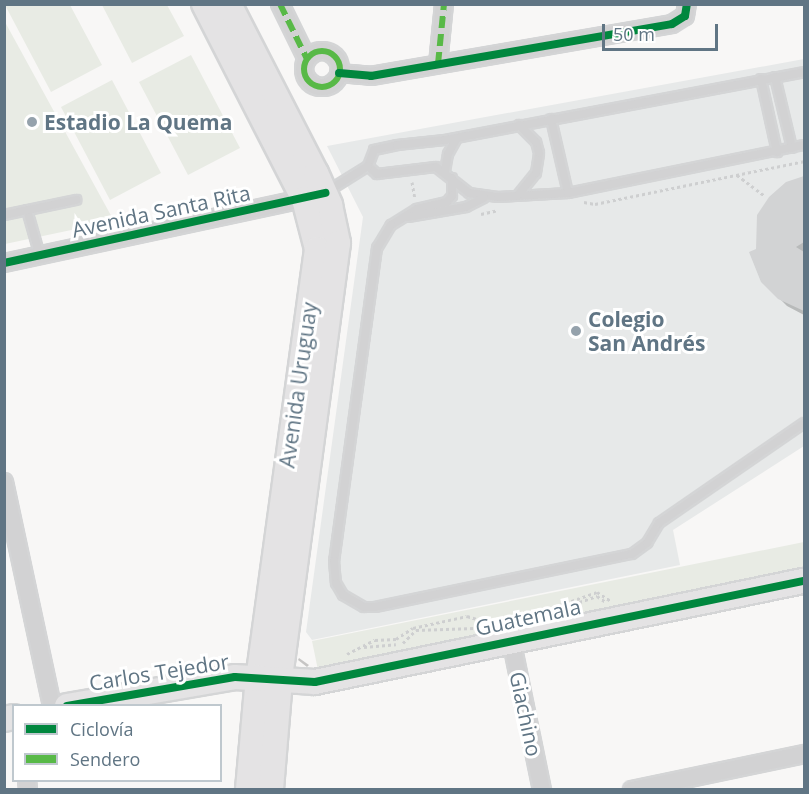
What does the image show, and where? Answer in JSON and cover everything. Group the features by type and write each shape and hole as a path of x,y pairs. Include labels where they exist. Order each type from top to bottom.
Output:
{"main road":[{"name":"Avenida Uruguay","path":"204,4 314,196 336,226 338,267 269,678 248,789"},
{"name":"Avenida Uruguay","path":"229,4 314,196"},
{"name":"Guatemala","path":"269,678 315,682 509,626 627,615 804,581"},
{"name":"Carlos Tejedor","path":"73,704 235,677 269,678"},
{"name":"Avenida Uruguay","path":"269,678 271,789"}],"street":[{"path":"280,4 307,59 305,75 317,86 333,82 339,73 338,61 328,52 316,52 307,59"},
{"path":"438,64 444,4"},
{"path":"339,73 371,76 672,24 685,16 687,4"},
{"name":"Avenida Santa Rita","path":"4,263 314,196"},
{"path":"5,484 52,704"},
{"name":"Giachino","path":"509,626 542,789"},
{"path":"632,789 804,754"}],"lane":[{"path":"314,196 368,166 374,150 457,138 804,72"},
{"path":"775,77 792,148"},
{"path":"761,79 777,152"},
{"path":"551,119 568,193"},
{"path":"517,195 532,181 539,153 536,142 519,125"},
{"path":"457,138 447,154 452,196 447,202 417,209 391,225 377,248 336,549 336,582 343,595 375,607 632,554 647,543 659,523 804,423"},
{"path":"368,166 377,174 426,167 448,175 469,193 485,197 568,193 804,145"},
{"path":"404,217 466,207 485,197"},
{"path":"4,215 76,200"},
{"path":"27,210 40,256"}],"path":[{"path":"737,175 765,196"},
{"path":"361,647 403,643 416,630 509,626 597,596 627,615"},
{"path":"341,657 375,640 396,639 413,628 467,616 486,624 509,626"}],"shaded area":[{"path":"5,5 70,5 102,65 51,92"},
{"path":"102,5 167,5 184,36 132,63"},
{"name":"Estadio La Quema","path":"5,22 114,221 5,244"},
{"path":"191,55 240,148 188,175 139,82"},
{"name":"Colegio San Andrés","path":"804,59 804,446 673,530 680,565 312,640 306,632 363,217 327,146"},
{"path":"112,80 161,173 110,200 61,107"},
{"path":"804,542 804,578 319,675 312,641"}],"building":[{"path":"804,176 804,242 796,247 804,252 804,311 778,299 761,282 749,252 756,249 757,215 769,197 786,182"}],"marked path":[{"path":"280,4 307,59"},
{"path":"438,64 444,4"},
{"path":"322,51 335,56 340,69 335,82 322,87 309,82 304,69 309,56 322,51"}],"cycle path":[{"path":"339,73 371,76 672,24 685,16 687,4"},
{"path":"4,263 325,193"},
{"path":"79,704 235,677 315,682 804,581"}],"place":[{"name":"Estadio La Quema","path":"32,122"},
{"name":"Colegio San Andrés","path":"576,331"}]}
